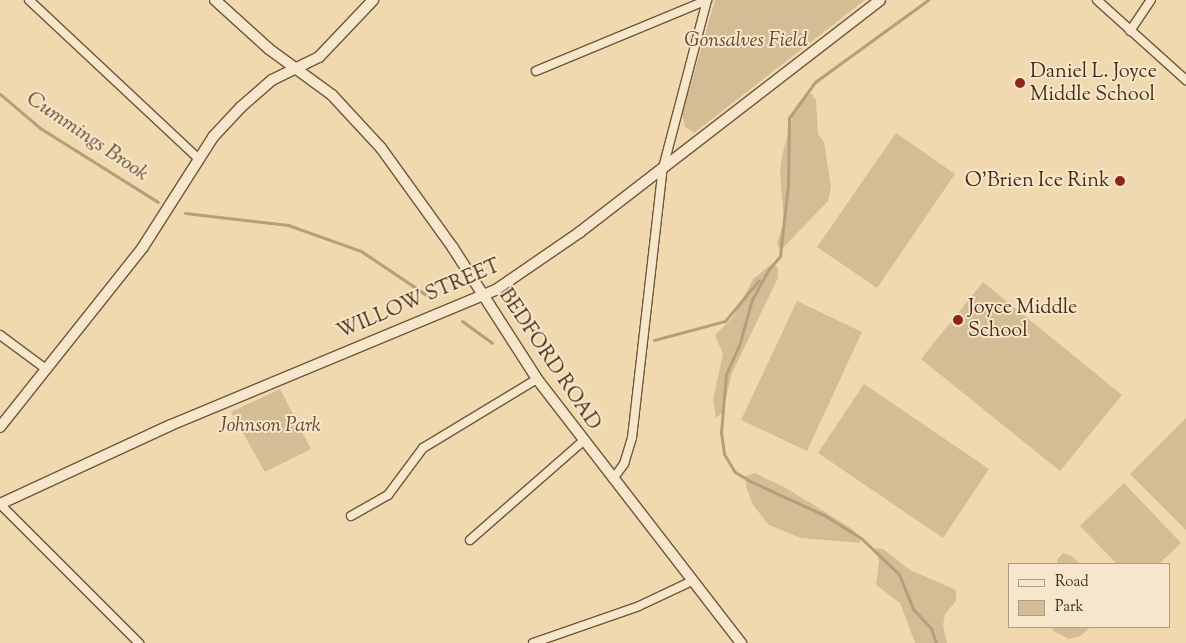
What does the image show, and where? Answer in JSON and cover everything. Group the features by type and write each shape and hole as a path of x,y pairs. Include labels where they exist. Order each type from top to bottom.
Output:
{"street":[{"path":"30,0 198,158"},
{"name":"BEDFORD ROAD","path":"215,0 269,49 332,95 381,148 417,195 537,379 613,480 741,643"},
{"path":"0,427 147,242 198,158 241,107 276,78 319,57 373,0"},
{"path":"613,480 624,464 632,438 663,168 707,0"},
{"path":"536,71 707,0"},
{"name":"WILLOW STREET","path":"0,504 171,425 483,295 552,253 880,0"},
{"path":"1097,0 1186,80"},
{"path":"1130,30 1151,0"},
{"path":"0,335 46,369"},
{"path":"351,516 388,495 423,448 537,379"},
{"path":"470,540 583,441"},
{"path":"0,504 139,643"},
{"path":"533,643 639,606 692,581"}],"green space":[{"name":"Gonsalves Field","path":"715,0 865,0 694,133 685,127 682,115"},
{"path":"811,93 816,100 818,134 824,142 831,187 828,201 780,251 777,243 784,221 780,173 782,156 795,108"},
{"path":"896,133 955,174 877,288 817,247"},
{"path":"773,263 778,268 778,278 732,373 722,413 716,418 713,400 723,354 715,335 733,317 753,279"},
{"path":"983,282 1122,395 1060,471 921,359"},
{"path":"797,301 862,332 807,451 741,420"},
{"path":"864,384 989,469 943,538 818,453"},
{"name":"Johnson Park","path":"280,389 311,449 265,472 231,412"},
{"path":"1186,418 1186,530 1130,474"},
{"path":"755,473 786,488 851,528 858,535 861,543 801,538 769,525 753,505 746,486 745,476"},
{"path":"1124,483 1181,543 1160,563 1116,563 1080,526"},
{"path":"875,548 883,549 910,570 956,590 956,601 945,614 943,626 947,643 915,643 900,603 876,585 879,561"},
{"path":"1063,553 1073,557 1079,563 1058,563 1057,560"},
{"path":"1052,628 1090,628 1080,636 1069,639 1053,631"}],"waterway":[{"name":"Cummings Brook","path":"770,268 780,256 788,185 789,118 815,82 928,0"},
{"name":"Cummings Brook","path":"0,94 40,128 158,202"},
{"name":"Cummings Brook","path":"185,213 288,225 361,251 428,296"},
{"path":"770,267 752,299 740,343 726,374 721,432 724,454 735,472 750,481 824,515 861,538 899,574 913,609 931,628 936,643"},
{"name":"Cummings Brook","path":"654,340 725,321 759,280"},
{"name":"Cummings Brook","path":"462,321 492,343"}],"place":[{"name":"Daniel L. Joyce Middle School","path":"1020,83"},
{"name":"O'Brien Ice Rink","path":"1120,181"},
{"name":"Joyce Middle School","path":"958,320"}]}
